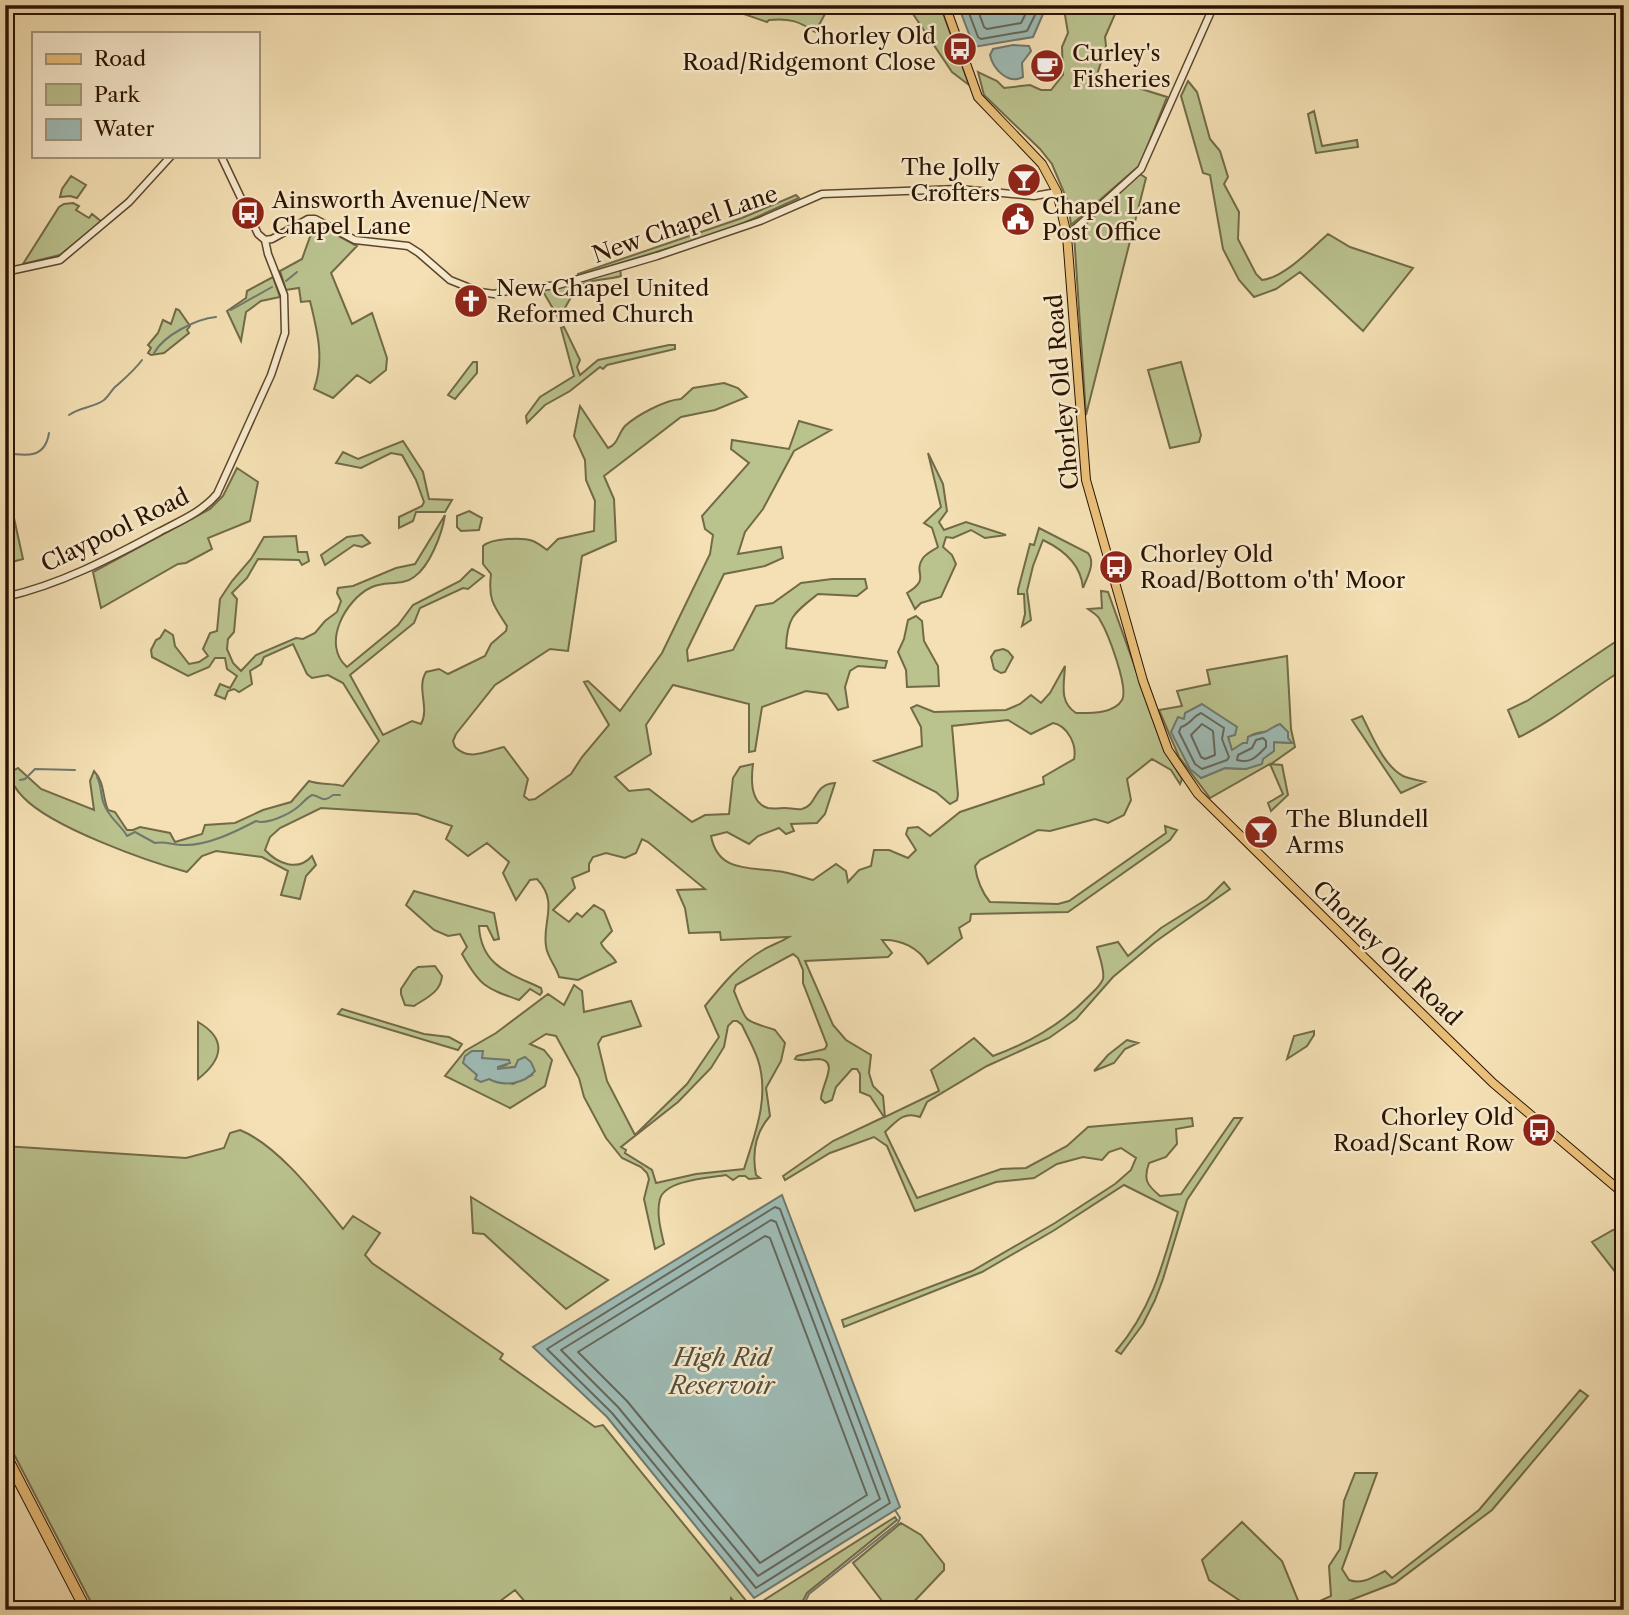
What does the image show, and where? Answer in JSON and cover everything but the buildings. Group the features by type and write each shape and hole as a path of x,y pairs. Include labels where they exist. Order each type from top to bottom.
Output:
{"highway":[{"path":"5,1454 86,1610"}],"main road":[{"name":"Chorley Old Road","path":"945,5 978,97 1042,164 1057,192 1067,236 1087,480 1143,681 1173,758 1198,794 1483,1074 1624,1194"},
{"path":"1621,1610 1624,1601"}],"street":[{"path":"1067,236 1141,169 1214,5"},
{"path":"5,272 60,260 122,209 169,158"},
{"name":"Claypool Road","path":"5,597 54,582 132,547 188,517 218,494 242,444 283,342 286,320 284,295 265,240 258,234 222,158"},
{"name":"New Chapel Lane","path":"265,240 272,239 308,219 315,219 355,240 408,246 450,280 480,292 494,294 558,285 657,256 760,221 822,194 958,189 1034,197 1057,192"}],"green space":[{"path":"718,5 830,5 815,32 794,21 776,19 767,22"},
{"path":"907,5 940,5 969,85 952,72"},
{"path":"1060,5 1119,5 1105,37 1106,46 1097,75 1167,97 1140,165 1071,225 1068,202 1052,164 984,95 978,72 997,81 1004,88 1030,85 1041,90 1051,90 1063,75 1062,47 1068,33"},
{"path":"1188,81 1197,92 1210,139 1220,151 1228,177 1224,184 1239,212 1238,239 1256,274 1262,280 1288,268 1328,234 1350,247 1413,268 1363,331 1300,272 1276,289 1254,297 1239,280 1223,249 1210,175 1203,173 1181,96"},
{"path":"1314,111 1322,146 1357,140 1358,147 1316,153 1308,114"},
{"path":"1140,174 1146,178 1086,415 1074,234"},
{"path":"71,176 86,185 77,198 60,197 62,189"},
{"path":"796,195 799,198 728,230 578,276 742,218"},
{"path":"73,203 79,206 76,210 89,218 92,214 102,222 60,255 23,264 59,207"},
{"path":"315,223 357,246 331,273 352,324 372,313 387,358 386,370 370,383 357,375 333,398 314,389 319,356 310,301 301,302 299,288 286,290 280,271 302,259"},
{"path":"620,269 621,276 592,281 581,286 572,295 559,319 541,288"},
{"path":"273,277 280,297 261,301 246,312 241,341 227,311 246,298 247,291"},
{"path":"176,309 190,326 187,330 189,333 164,353 151,355 148,353 151,348 148,345 158,333 163,320 171,324"},
{"path":"564,327 580,360 577,367 580,375 598,360 669,345 675,345 675,349 607,365 603,369 600,367 570,391 545,405 527,423 526,416 540,397 574,376 561,328"},
{"path":"473,362 477,362 477,373 455,399 448,395"},
{"path":"1181,362 1201,435 1199,442 1170,448 1148,370"},
{"path":"724,383 738,388 747,397 715,410 681,417 604,476 614,499 616,541 582,556 568,651 550,649 495,685 456,734 453,741 455,747 467,754 473,754 504,747 528,779 524,796 529,800 535,799 571,774 609,725 584,682 588,681 620,711 662,653 710,554 713,535 705,529 702,516 749,463 731,449 732,440 789,449 799,421 831,430 794,451 763,509 745,532 738,554 781,547 783,558 765,566 724,574 687,650 688,661 733,650 756,606 773,603 801,583 865,579 867,588 857,596 818,594 803,606 790,622 786,648 887,661 885,668 858,666 850,671 845,687 848,707 838,710 827,694 806,691 762,707 755,751 749,752 749,704 673,685 646,725 651,754 615,777 629,791 649,789 692,822 705,815 729,814 733,778 740,767 753,764 752,783 755,796 768,808 802,809 811,803 823,787 835,783 825,814 817,823 791,824 794,831 786,834 779,828 758,836 749,844 727,832 711,836 715,848 727,862 745,868 786,872 813,880 836,864 846,871 848,882 859,870 871,866 874,850 889,850 908,858 916,850 906,834 908,828 918,827 930,836 960,812 1044,784 1043,777 1074,759 1075,754 1067,732 1053,723 1031,734 1008,720 952,726 958,795 957,800 950,804 936,792 874,761 922,746 921,727 911,708 917,705 934,712 1006,710 1031,695 1041,703 1050,693 1065,666 1065,698 1076,713 1101,712 1118,705 1122,700 1123,684 1117,660 1099,618 1088,609 1102,608 1101,591 1108,592 1165,751 1182,779 1180,784 1171,770 1152,759 1127,779 1131,800 1124,815 1108,823 1095,819 1050,831 1038,830 980,860 975,866 977,876 990,902 1058,904 1069,901 1166,833 1165,826 1177,830 1170,840 1068,912 971,914 970,921 959,928 962,938 928,964 915,949 889,940 882,940 892,953 888,957 805,961 833,1025 846,1040 871,1055 869,1073 873,1086 883,1096 885,1117 939,1091 931,1070 974,1038 993,1056 1032,1039 1068,1015 1103,979 1103,967 1097,947 1118,942 1128,956 1161,928 1207,899 1224,882 1230,889 1155,942 1113,977 1076,1019 1049,1038 987,1066 927,1102 920,1117 905,1116 885,1132 917,1198 1001,1169 1026,1168 1067,1146 1088,1127 1192,1118 1193,1126 1176,1129 1177,1144 1166,1157 1149,1163 1147,1182 1160,1196 1181,1194 1234,1118 1242,1118 1187,1200 1155,1300 1143,1324 1121,1354 1116,1351 1139,1319 1155,1285 1178,1212 1124,1185 1053,1231 982,1272 844,1327 842,1320 972,1271 1055,1223 1115,1184 1131,1170 1136,1158 1121,1148 1109,1152 1102,1160 1083,1157 1057,1164 1034,1178 996,1182 915,1211 887,1146 874,1137 830,1153 785,1180 783,1176 833,1141 884,1117 870,1096 860,1092 860,1074 857,1069 852,1069 836,1087 832,1100 825,1103 821,1099 828,1064 819,1059 795,1059 797,1056 825,1049 827,1045 803,983 803,970 798,958 793,954 736,985 734,991 747,1019 775,1030 785,1043 781,1061 766,1088 770,1116 758,1137 754,1159 756,1175 760,1178 739,1176 733,1180 726,1175 689,1181 670,1188 664,1193 659,1204 659,1222 664,1244 655,1249 644,1199 649,1179 647,1173 622,1158 606,1138 584,1097 579,1078 556,1036 546,1034 530,1044 544,1050 552,1060 545,1086 510,1108 445,1076 465,1051 496,1033 548,994 564,1005 574,985 582,991 584,1012 631,1001 641,1026 602,1037 598,1044 607,1081 635,1135 687,1084 719,1037 705,1006 747,961 789,937 721,940 720,932 689,933 685,908 677,890 705,889 648,842 642,839 636,853 625,858 606,853 593,857 589,871 572,878 575,888 553,910 569,922 577,913 582,917 594,905 604,911 612,931 601,943 616,962 578,980 559,977 548,954 545,937 548,904 544,887 537,879 530,880 516,900 503,873 509,862 487,843 468,856 446,839 452,826 417,814 321,808 280,828 270,837 265,850 276,859 294,865 301,864 312,856 316,865 306,876 300,899 281,895 288,871 262,857 216,851 202,856 187,872 100,842 36,808 23,797 8,774 18,768 41,789 94,810 90,781 94,771 100,780 108,810 115,812 127,830 140,827 170,833 175,842 202,834 205,825 235,823 263,810 291,802 309,781 343,786 379,741 343,683 328,675 312,678 307,674 293,644 264,657 261,664 250,671 252,684 239,692 234,689 228,691 225,699 215,695 220,684 230,688 237,676 227,669 225,658 215,658 209,667 188,676 152,657 151,650 156,640 165,630 173,635 175,646 189,664 208,656 203,649 210,633 217,631 220,599 251,559 264,537 296,536 298,552 307,552 309,561 302,565 299,560 258,559 247,578 232,593 237,599 234,632 228,639 227,649 233,663 241,671 256,655 315,633 337,612 341,601 338,588 353,586 396,568 415,564 445,515 434,549 420,572 410,580 377,585 362,593 345,612 336,635 336,647 347,667 398,625 413,605 460,581 472,569 484,576 468,589 463,588 420,608 414,623 350,675 383,735 412,721 421,724 424,711 422,685 426,672 439,669 448,674 485,656 491,644 506,631 507,626 491,596 491,574 483,564 483,546 500,540 522,539 533,541 547,550 558,539 594,531 595,501 586,480 585,460 574,436 580,406 608,448 630,422 659,405 681,399 693,388","holes":["733,1021 742,1025 755,1051 761,1074 760,1115 744,1169 696,1174 656,1183 652,1170 625,1153 626,1150 621,1147 678,1102 711,1068 724,1047 728,1026","482,1051 482,1058 507,1065 497,1067 498,1069 515,1067 518,1064 532,1075 513,1084 477,1075 473,1070"]},
{"path":"403,441 423,472 429,499 452,500 445,512 416,512 413,521 399,528 399,517 422,506 424,502 402,455 391,453 361,468 336,463 343,452 358,459"},
{"path":"928,453 943,484 947,511 939,522 944,530 966,522 1006,535 985,538 971,530 953,538 946,537 943,547 952,555 956,564 941,597 921,603 915,609 907,593 920,580 919,568 923,558 938,547 932,528 924,523 941,507"},
{"path":"237,468 258,482 250,521 208,538 212,549 186,563 178,564 101,608 93,572 210,509 223,496"},
{"path":"5,506 12,509 23,559 5,564"},
{"path":"469,511 482,518 479,530 461,531 457,527 457,516"},
{"path":"1039,528 1088,553 1091,566 1083,588 1079,572 1070,559 1043,540 1027,591 1031,620 1022,626 1025,614 1024,594 1018,594 1018,590 1030,544 1034,545"},
{"path":"362,535 370,543 362,547 354,545 325,565 321,555 347,537"},
{"path":"916,616 922,621 924,641 938,666 939,686 907,687 906,670 898,652 908,620"},
{"path":"1624,636 1624,669 1519,737 1508,710 1527,701"},
{"path":"1003,649 1013,657 1005,672 1001,673 994,669 991,657 995,651"},
{"path":"1287,656 1291,729 1295,747 1271,764 1282,765 1288,795 1271,811 1268,803 1283,794 1270,764 1210,798 1179,757 1159,710 1182,706 1177,691 1210,684 1207,670","holes":["1186,717 1228,737 1232,751 1248,744 1248,737 1265,732 1292,743 1273,742 1263,759 1246,769 1225,768 1201,778 1184,719"]},
{"path":"1362,716 1390,765 1403,776 1425,782 1401,793 1352,720"},
{"path":"414,891 494,913 499,939 494,940 487,926 479,926 485,950 499,966 541,988 540,995 530,989 519,1000 485,984 462,954 467,947 460,934 448,936 434,930 406,905"},
{"path":"435,966 442,976 436,990 414,1006 405,1005 401,989 413,971 418,967"},
{"path":"342,1009 424,1034 449,1037 462,1044 458,1050 338,1014"},
{"path":"198,1022 214,1036 218,1050 212,1065 198,1079"},
{"path":"1314,1031 1307,1046 1287,1059 1294,1036"},
{"path":"1127,1040 1138,1043 1125,1049 1114,1063 1094,1071 1108,1055"},
{"path":"240,1130 283,1160 343,1229 353,1216 380,1233 365,1255 372,1263 503,1354 500,1359 595,1427 603,1425 747,1602 755,1605 761,1602 895,1517 897,1520 807,1593 798,1610 741,1610 731,1598 729,1610 532,1610 515,1590 488,1610 95,1610 5,1437 5,1146 186,1158 224,1148 230,1133"},
{"path":"471,1197 608,1280 566,1309 484,1234 473,1233"},
{"path":"1624,1228 1624,1272 1616,1273 1592,1242 1613,1230"},
{"path":"1580,1390 1588,1396 1492,1510 1395,1583 1325,1610 1254,1610 1209,1580 1202,1560 1242,1522 1282,1561 1299,1603 1320,1601 1331,1596 1329,1566 1340,1549 1344,1501 1355,1473 1377,1473 1342,1569 1349,1580 1358,1582 1385,1571 1392,1578 1479,1510"},
{"path":"901,1523 921,1535 944,1564 944,1570 906,1610 889,1610 853,1563"}],"water":[{"path":"958,5 1047,5 1033,37 974,47"},
{"path":"1013,45 1029,46 1031,51 1022,63 1023,77 1017,79 1002,74 990,55 993,49"},
{"path":"1202,704 1237,727 1235,735 1228,737 1232,750 1247,743 1248,737 1280,724 1288,732 1292,743 1274,742 1274,751 1263,759 1262,764 1246,769 1225,768 1201,778 1190,769 1171,732 1178,717 1184,719 1185,713"},
{"path":"472,1051 483,1051 482,1058 509,1060 510,1063 498,1069 515,1067 518,1060 525,1057 535,1071 514,1083 489,1079 481,1082 475,1079 477,1075 463,1063 465,1056"},
{"name":"High Rid Reservoir","path":"782,1195 900,1507 754,1598 607,1417 533,1347"}],"waterway":[{"path":"286,281 297,272"},
{"path":"231,310 272,287"},
{"path":"154,353 165,340 181,329 216,317"},
{"path":"69,415 104,400 142,360"},
{"path":"5,453 27,455 39,452 49,433"},
{"path":"20,780 25,779 35,769 75,770"},
{"path":"97,777 106,809 127,836 135,832 155,843 179,845 211,841 256,821 278,818 312,795 324,799 340,795"},
{"path":"801,1610 809,1594 898,1523 900,1518 895,1510"}],"place":[{"name":"Chorley Old Road/Ridgemont Close","path":"960,49"},
{"name":"Curley's Fisheries","path":"1047,66"},
{"name":"The Jolly Crofters","path":"1024,180"},
{"name":"Ainsworth Avenue/New Chapel Lane","path":"248,213"},
{"name":"Chapel Lane Post Office","path":"1018,219"},
{"name":"New Chapel United Reformed Church","path":"471,301"},
{"name":"Chorley Old Road/Bottom o'th' Moor","path":"1116,567"},
{"name":"The Blundell Arms","path":"1261,832"},
{"name":"Chorley Old Road/Scant Row","path":"1539,1130"}]}
